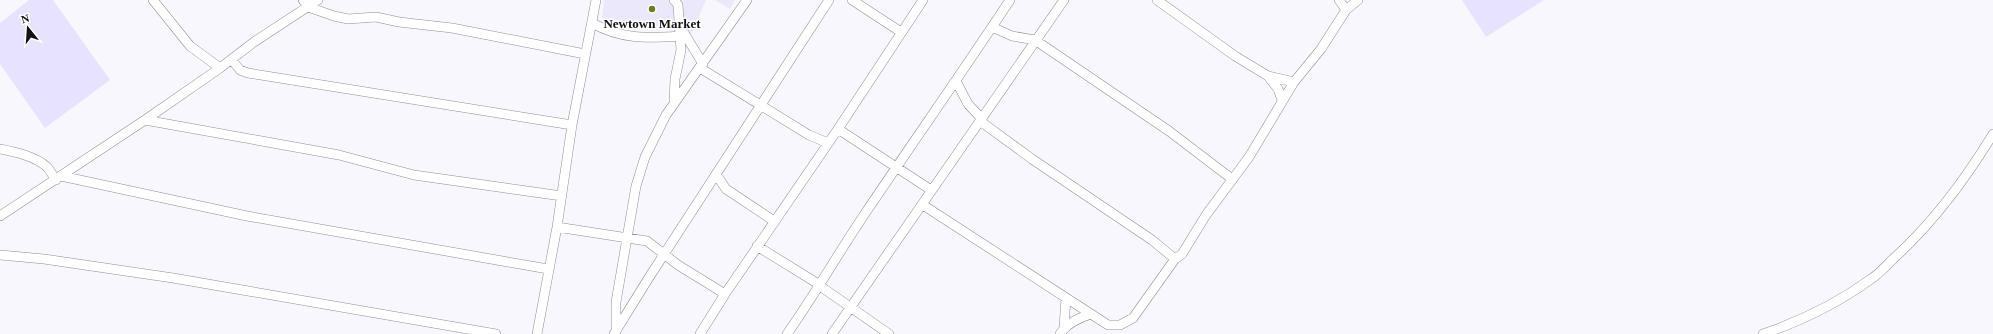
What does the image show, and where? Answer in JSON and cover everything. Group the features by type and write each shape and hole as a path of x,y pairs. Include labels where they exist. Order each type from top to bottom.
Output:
{"street":[{"path":"153,0 190,46 220,68"},
{"path":"0,216 145,120 232,60 305,3 318,0"},
{"path":"537,334 557,227 572,125 596,0"},
{"path":"674,0 678,5 681,31 681,50 675,79 674,105"},
{"path":"615,331 617,295 640,171 653,139 674,105 747,0"},
{"path":"615,331 829,0"},
{"path":"852,0 901,32"},
{"path":"700,334 757,246 838,129 923,0"},
{"path":"787,334 820,286 844,246 1010,0"},
{"path":"832,334 1064,0"},
{"path":"1157,0 1235,56 1268,76 1294,82"},
{"path":"1339,0 1346,10"},
{"path":"922,204 1108,325 1120,325 1129,321 1175,259 1182,254 1197,229 1249,157 1294,82 1321,49 1346,10 1357,0"},
{"path":"305,3 341,18 358,19 376,16 399,22 452,28 585,54"},
{"path":"592,23 613,33 629,37 681,31"},
{"path":"992,27 1012,36 1035,40 1170,131 1232,179"},
{"path":"681,31 701,66 809,135 828,143"},
{"path":"232,60 240,70 248,73 572,125"},
{"path":"1268,76 1278,90 1282,100"},
{"path":"956,81 968,104 981,120 1032,159 1152,240 1175,259"},
{"path":"145,120 339,155 414,175 562,196"},
{"path":"838,129 931,190"},
{"path":"1763,334 1787,326 1830,305 1871,279 1917,237 1970,172 1993,134"},
{"path":"0,149 20,154 38,162 47,167 58,178 247,216 548,269"},
{"path":"716,174 726,189 732,194 774,221"},
{"path":"557,227 647,241 664,255 725,294"},
{"path":"757,246 820,286 889,334"},
{"path":"0,255 44,259 173,278 496,334"},
{"path":"1062,331 1066,298"},
{"path":"1062,331 1077,319 1091,314"}],"shaded area":[{"path":"29,0 53,0 110,80 45,128 0,64 0,23"},
{"name":"Newtown Market","path":"604,0 706,0 691,34 602,18"},
{"name":"Newtown Market","path":"715,0 735,0 730,9"},
{"path":"1462,0 1544,0 1486,37"}],"place":[{"name":"Newtown Market","path":"652,9"}]}
